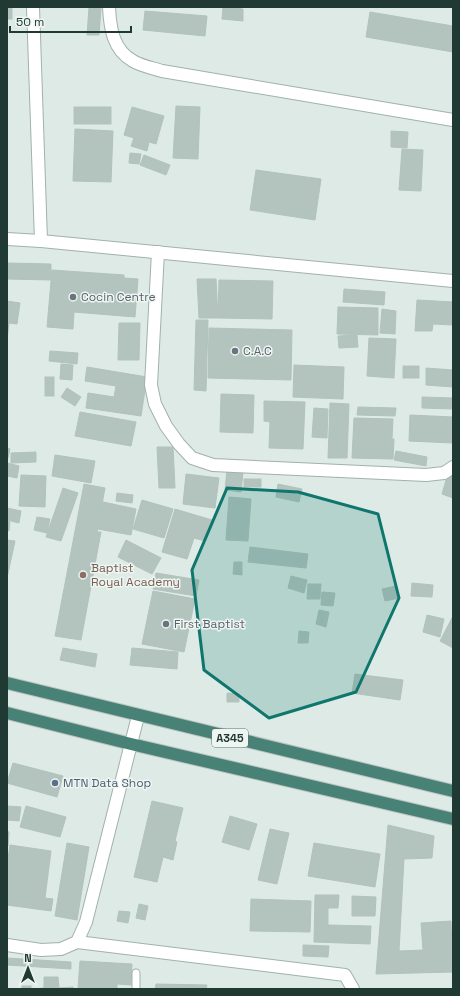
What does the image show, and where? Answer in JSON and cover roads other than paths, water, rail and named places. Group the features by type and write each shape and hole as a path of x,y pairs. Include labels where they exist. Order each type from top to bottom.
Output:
{"highway":[{"name":"A345","path":"7,684 453,791"},
{"name":"A345","path":"7,713 131,744 453,819"}],"street":[{"path":"34,7 41,241"},
{"path":"109,7 109,18 113,38 119,50 133,62 162,71 453,120"},
{"path":"7,239 158,252 453,281"},
{"path":"158,252 151,385 155,404 166,426 179,444 192,458 213,465 426,475 444,473 453,467"},
{"path":"77,942 86,922 138,716"},
{"path":"7,945 41,950 61,949 77,942 345,975 353,989"}],"lane":[{"path":"136,973 136,989"}],"place":[{"name":"Cocin Centre","path":"73,297"},
{"name":"C.A.C","path":"235,351"},
{"name":"Baptist Royal Academy","path":"83,575"},
{"name":"First Baptist","path":"166,624"},
{"name":"MTN Data Shop","path":"55,783"}]}
